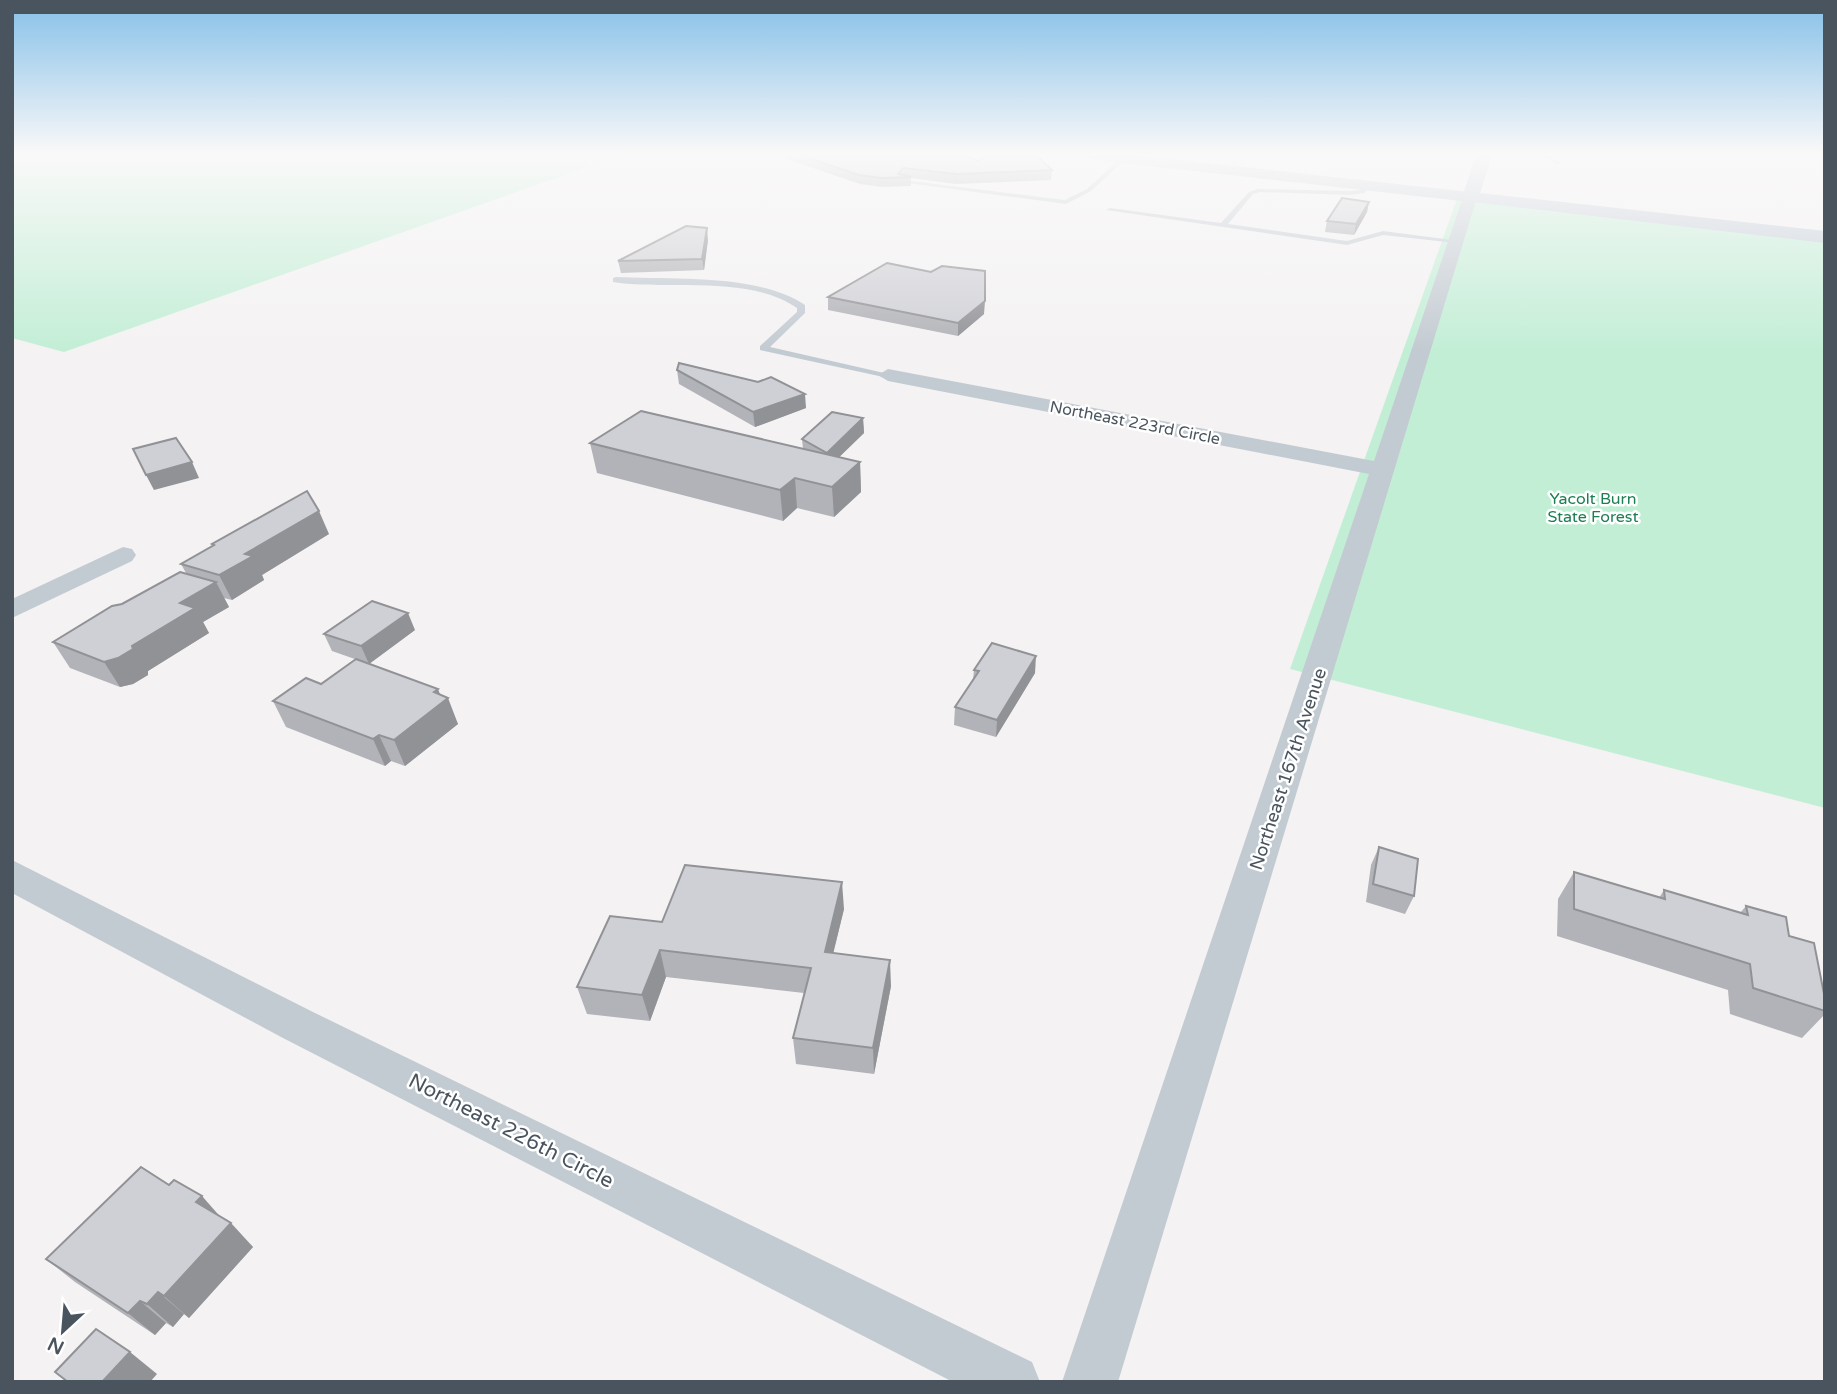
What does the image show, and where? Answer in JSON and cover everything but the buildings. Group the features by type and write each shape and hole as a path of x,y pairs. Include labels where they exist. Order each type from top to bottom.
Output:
{"main road":[{"path":"1675,220 1825,237"}],"street":[{"name":"Northeast 167th Avenue","path":"1090,1382 1331,668 1383,470 1463,220"},
{"name":"Northeast 223rd Circle","path":"888,375 1383,470"},
{"path":"12,610 123,555"},
{"name":"Northeast 226th Circle","path":"12,875 298,1024 1012,1382"}],"lane":[{"path":"1181,220 1347,243 1383,233 1456,241"},
{"path":"1223,226 1228,220"},
{"path":"616,280 736,287 784,295 796,300 802,307 802,313 763,348 888,375"}],"green space":[{"path":"12,220 437,220 64,352 12,338"},
{"name":"Yacolt Burn State Forest","path":"1449,220 1701,220 1825,234 1825,808 1290,669"}]}
